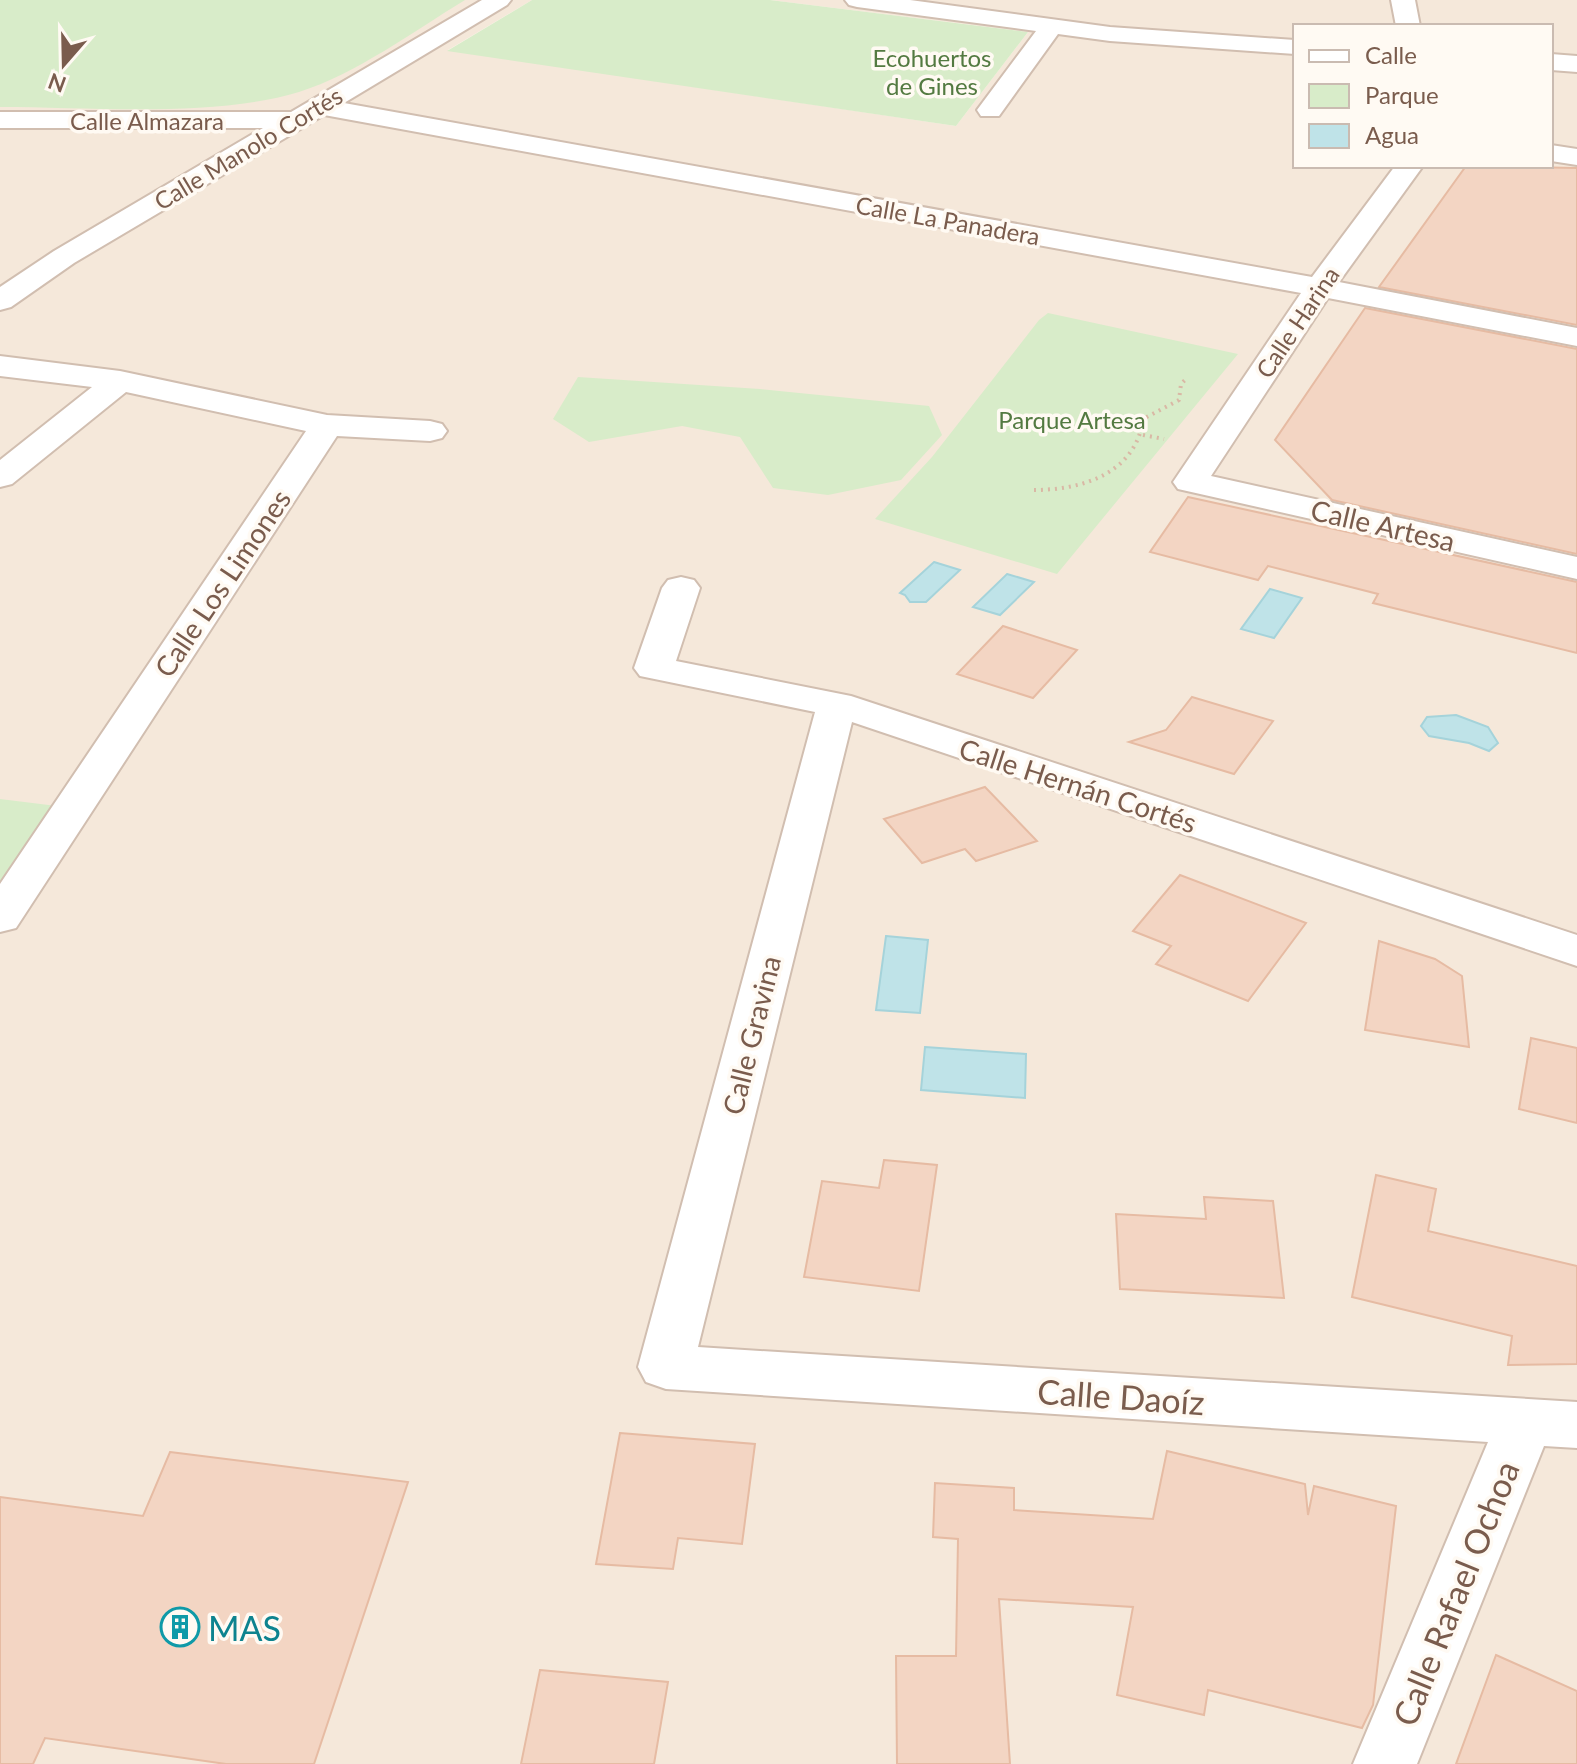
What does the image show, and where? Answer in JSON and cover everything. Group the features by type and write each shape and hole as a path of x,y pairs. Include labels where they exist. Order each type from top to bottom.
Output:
{"street":[{"name":"Calle Manolo Cortés","path":"0,301 64,257 499,0"},
{"path":"857,0 1053,25 1112,23 1293,47"},
{"path":"1403,0 1408,24"},
{"path":"990,110 1053,25"},
{"path":"1553,62 1577,64"},
{"name":"Calle Almazara","path":"0,120 307,113"},
{"name":"Calle La Panadera","path":"307,113 1319,288 1577,337"},
{"path":"1553,153 1577,157"},
{"name":"Calle Harina","path":"1190,482 1319,288 1408,168"},
{"path":"0,366 120,381 327,425 430,431"},
{"path":"0,477 120,381"},
{"name":"Calle Los Limones","path":"0,918 327,425"},
{"name":"Calle Artesa","path":"1190,482 1577,568"},
{"name":"Calle Hernán Cortés","path":"681,588 654,668 837,704 1577,951"},
{"name":"Calle Gravina","path":"666,1367 837,704"},
{"name":"Calle Daoíz","path":"666,1367 1551,1424"},
{"name":"Calle Rafael Ochoa","path":"1385,1764 1551,1424"}],"path":[{"path":"1034,490 1065,489 1092,483 1131,453 1143,435 1143,419 1179,400 1181,384 1188,377"}],"shaded area":[{"path":"0,0 532,0 448,50 956,126 1028,32 770,0 1577,0 1577,1764 0,1764"}],"green space":[{"path":"0,0 465,0 363,63 299,92 229,105 151,109 0,107"},
{"name":"Ecohuertos de Gines","path":"532,0 770,0 1028,32 956,126 447,51"},
{"name":"Parque Artesa","path":"1048,313 1238,354 1057,574 875,519 932,457 1039,320"},
{"path":"578,377 760,389 929,406 942,435 901,480 828,495 773,488 740,437 682,426 589,442 553,419"},
{"path":"0,799 73,808 0,918"}],"water":[{"path":"934,562 960,570 926,602 910,602 900,593"},
{"path":"1007,574 1034,582 1000,615 973,607"},
{"path":"1270,589 1302,598 1274,638 1241,629"},
{"path":"1456,715 1488,727 1498,743 1489,751 1469,743 1429,736 1421,726 1427,717"},
{"path":"886,936 928,940 920,1013 876,1010"},
{"path":"925,1047 1026,1054 1025,1098 921,1090"}],"building":[{"path":"1465,168 1577,168 1577,325 1379,287"},
{"path":"1365,308 1577,349 1577,554 1332,500 1275,440"},
{"path":"1188,497 1577,582 1577,653 1373,603 1378,594 1268,566 1258,580 1150,552"},
{"path":"1003,626 1077,650 1033,698 957,674"},
{"path":"1192,697 1273,721 1234,774 1129,742 1166,730"},
{"path":"985,787 1037,841 976,861 965,849 922,863 884,819"},
{"path":"1180,875 1306,923 1248,1001 1156,964 1171,946 1133,931"},
{"path":"1379,941 1435,959 1462,976 1469,1047 1365,1030"},
{"path":"1531,1038 1577,1048 1577,1123 1519,1109"},
{"path":"884,1160 937,1165 919,1291 804,1277 822,1181 879,1188"},
{"path":"1376,1175 1436,1189 1428,1231 1577,1266 1577,1364 1508,1365 1512,1336 1352,1297"},
{"path":"1204,1197 1273,1201 1284,1298 1120,1289 1116,1214 1206,1219"},
{"path":"620,1433 755,1444 742,1544 678,1538 673,1569 596,1564"},
{"path":"1167,1451 1305,1484 1308,1515 1314,1486 1396,1506 1373,1705 1362,1728 1208,1690 1204,1715 1117,1695 1133,1607 999,1599 1010,1764 897,1764 896,1656 956,1656 958,1539 933,1537 935,1483 1014,1488 1014,1510 1153,1519"},
{"name":"MAS","path":"170,1452 408,1482 314,1764 226,1764 45,1738 33,1764 0,1764 0,1497 143,1516"},
{"path":"1496,1655 1577,1691 1577,1764 1456,1764"},
{"path":"540,1670 668,1682 654,1764 521,1764"}],"place":[{"name":"MAS","path":"180,1627"}]}
